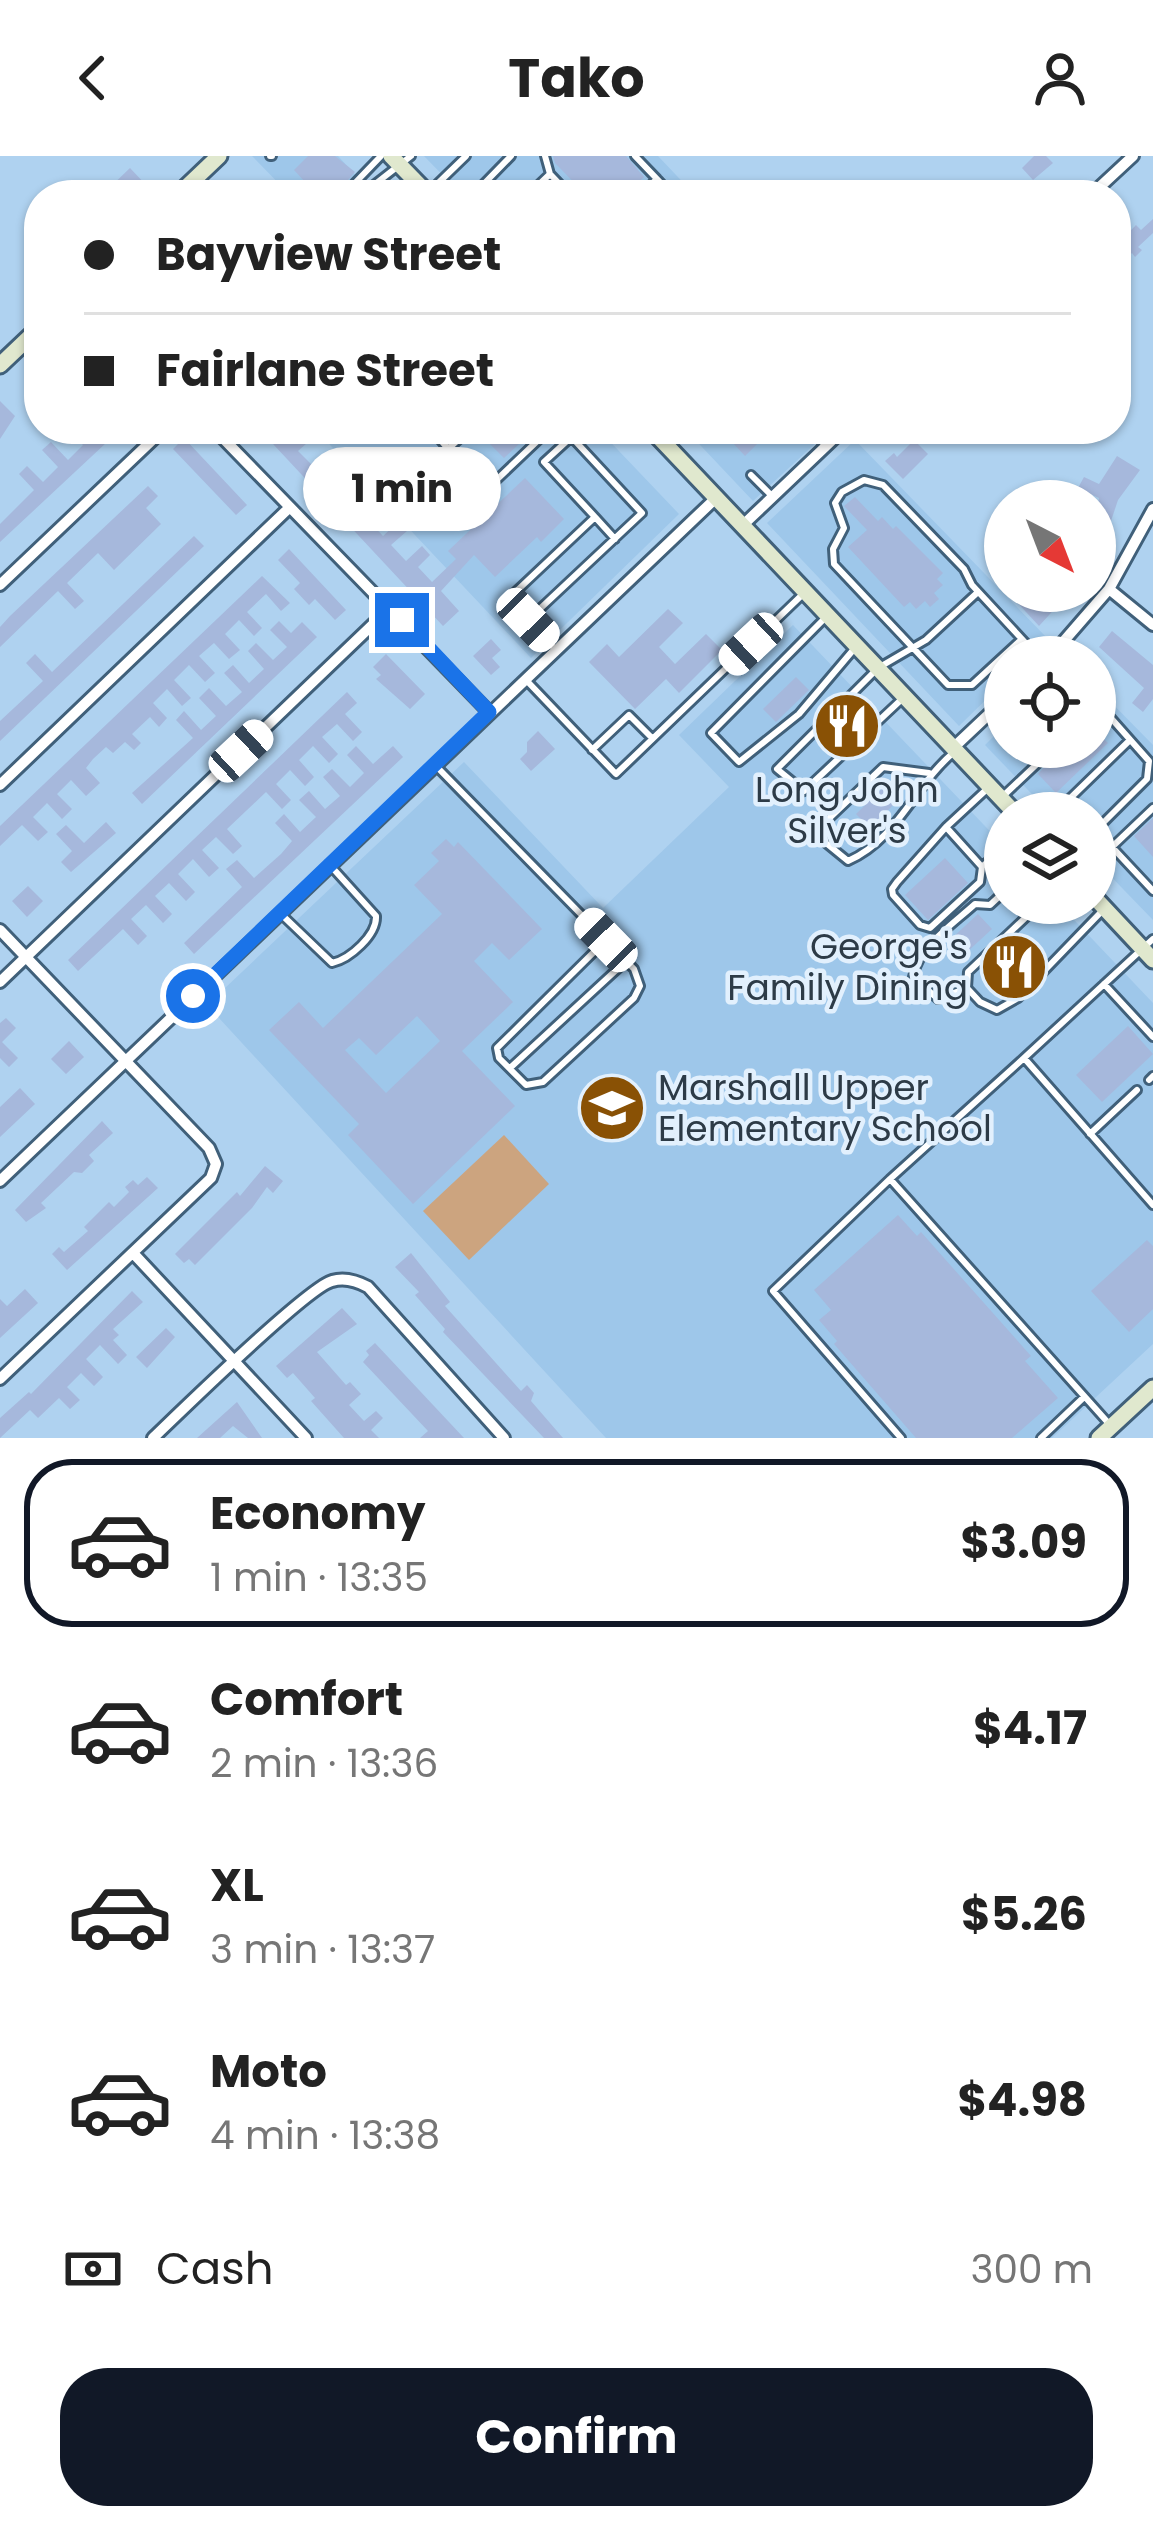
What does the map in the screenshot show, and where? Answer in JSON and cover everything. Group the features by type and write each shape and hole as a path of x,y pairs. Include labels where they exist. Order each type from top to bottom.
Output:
{"main road":[{"path":"194,180 219,156"},
{"path":"0,365 24,342"},
{"path":"665,444 994,792"},
{"path":"1116,918 1149,949"},
{"path":"1105,1432 1153,1388"}],"street":[{"path":"1107,180 1133,156"},
{"path":"0,585 148,444"},
{"path":"228,444 489,712"},
{"path":"743,525 826,446"},
{"path":"0,1181 716,498"},
{"path":"0,785 289,508"},
{"path":"1116,576 1153,509"},
{"path":"1116,595 1153,625"},
{"path":"0,982 390,608"},
{"path":"1070,636 1090,612"},
{"path":"955,749 984,720"},
{"path":"0,930 209,1148 215,1160 211,1178 0,1379"},
{"path":"133,1253 306,1438"},
{"path":"153,1438 322,1285 351,1280 368,1287 504,1438"}],"lane":[{"path":"358,180 381,156"},
{"path":"435,180 466,156"},
{"path":"488,180 511,156"},
{"path":"545,156 556,180"},
{"path":"635,156 657,179"},
{"path":"378,180 400,159"},
{"path":"544,180 550,174"},
{"path":"442,444 482,488 488,488 534,444"},
{"path":"447,450 454,444"},
{"path":"564,444 544,463 615,538"},
{"path":"528,620 642,513 578,444"},
{"path":"668,447 671,444"},
{"path":"751,476 772,497"},
{"path":"984,674 972,685 947,686 834,564 833,549 844,528 836,503 842,492 864,480 884,485 1019,636"},
{"path":"555,649 508,599 595,517"},
{"path":"524,679 616,774 806,592"},
{"path":"905,696 804,791 777,769 878,668 926,640 978,592"},
{"path":"828,615 711,733 725,748 739,762 799,714 857,646"},
{"path":"592,750 629,715 652,738"},
{"path":"1116,726 1149,761 1151,770 1116,810"},
{"path":"1077,792 1130,740"},
{"path":"929,773 883,767 820,827 826,843 848,861 860,856 911,808 929,773 955,749"},
{"path":"434,764 606,940 626,961 640,986 634,998 543,1082 526,1084 500,1058 497,1048 606,940"},
{"path":"996,792 1028,768"},
{"path":"946,827 982,867 980,882 930,928 920,926 892,889 946,827 984,801"},
{"path":"1116,843 1153,808"},
{"path":"1116,851 1153,891"},
{"path":"279,912 327,961 343,961 373,931 377,920 329,864"},
{"path":"967,988 938,999 913,977 914,969 926,948 975,904 984,905"},
{"path":"967,988 968,972 1019,924"},
{"path":"967,988 988,1007 1007,1006 1081,924"},
{"path":"901,1438 773,1291 1104,984 1149,949"},
{"path":"510,1069 626,961"},
{"path":"1104,984 1153,1037"},
{"path":"1024,1058 1153,1205"},
{"path":"1090,1134 1137,1090"},
{"path":"890,1179 1083,1398 1105,1432"},
{"path":"1041,1438 1083,1398"}],"shaded area":[{"path":"252,156 338,156 360,180 275,180"},
{"path":"424,156 658,156 681,180 447,180"},
{"path":"329,444 612,444 679,514 531,658"},
{"path":"699,444 815,444 753,501"},
{"path":"851,444 859,444 984,573 984,612 1022,612 1045,636 984,636 984,702 959,726 767,523"},
{"path":"793,625 984,825 984,924 1078,924 1153,1003 1153,1344 1052,1438 606,1438 207,1005 464,762 603,908 729,787 679,735"},
{"path":"1116,707 1153,745 1153,920 1116,882 1116,792 1030,792 1007,768 1116,768"},
{"path":"504,1135 549,1184 469,1260 423,1211"}],"building":[{"path":"308,156 335,156 355,172 348,180 303,180 294,170"},
{"path":"553,156 626,156 644,177 571,180"},
{"path":"1034,156 1046,156 1053,163 1033,180 1022,168"},
{"path":"130,168 141,180 118,180"},
{"path":"1153,219 1153,233 1135,257 1131,230 1136,225 1141,230"},
{"path":"0,401 15,416 0,439"},
{"path":"53,444 68,460 83,445 105,444 0,542 0,524 34,490 19,474 27,466 43,482 58,467 42,450"},
{"path":"190,444 247,505 236,515 173,449"},
{"path":"273,444 306,444 298,451 314,467 331,450 340,460 323,476 337,489 353,473 362,482 345,499 359,513 376,497 385,506 369,521 383,536 398,522 407,531 391,545 406,561 422,546 430,555 418,567 432,582 456,559 448,551 525,478 564,519 495,577 474,555 441,591 459,611 443,626"},
{"path":"490,444 519,444 504,458"},
{"path":"734,444 757,444 745,456"},
{"path":"910,444 918,444 928,454 903,479 885,461 894,453 897,457"},
{"path":"1117,456 1140,470 1116,506 1116,480 1102,480"},
{"path":"148,486 158,496 146,508 161,524 114,570 98,553 67,583 84,601 75,609 58,591 0,647 0,627 10,616"},
{"path":"855,497 878,521 882,517 893,529 896,526 943,573 937,579 943,585 934,593 939,599 930,607 925,601 916,609 910,602 904,607 848,547 867,530 844,506"},
{"path":"194,536 204,546 0,741 0,721 43,681 26,663 35,654 52,672"},
{"path":"289,549 346,610 335,620 315,599 309,605 294,589 300,583 278,560"},
{"path":"262,576 290,603 281,611 266,594 247,612 262,628 254,636 239,620 225,634 240,650 229,659 214,643 199,656 215,673 205,682 189,665 174,680 191,698 182,706 167,689 153,703 167,718 159,727 150,717 132,734 141,743 134,750 125,742 113,753 106,747 93,759 86,768 100,783 86,796 71,780 57,794 72,809 62,819 47,803 33,817 48,832 38,841 22,825 0,846 0,826"},
{"path":"668,609 683,623 659,647 675,664 706,634 722,650 679,693 666,679 635,709 589,662 607,644 619,657"},
{"path":"1026,612 1052,612 1039,626"},
{"path":"279,621 291,633 302,622 317,637 142,804 132,793 193,738 176,720 184,711 201,730 216,716 199,698 209,688 226,706 242,692 224,673 233,665 249,683 264,669 248,651 256,643 273,660 287,647 270,630"},
{"path":"1112,631 1153,665 1153,699 1143,712 1132,703 1144,688 1116,662 1116,636 1108,636"},
{"path":"491,639 501,650 492,658 500,667 491,675 473,656"},
{"path":"386,654 425,694 410,709 376,679 381,675 373,667"},
{"path":"796,677 809,690 776,722 763,709"},
{"path":"347,692 357,703 345,714 362,732 353,741 337,724 322,737 338,754 329,763 313,746 299,760 314,777 305,786 290,770 276,784 291,800 282,809 266,792 227,829 242,846 233,854 216,837 202,850 219,868 209,877 193,859 178,874 195,892 186,901 169,883 155,896 172,914 163,923 146,905 131,919 147,936 138,945 123,929 78,971 68,960"},
{"name":"Long John Silver's","path":"851,708 864,722 843,743 829,730"},
{"path":"538,731 555,749 531,771 520,759"},
{"path":"356,746 373,764 393,746 403,757 194,954 184,943 242,887 226,869 237,860 254,878 281,854 292,841 275,823 284,814 300,832 316,817 299,800 309,791 325,809 340,796 323,777 332,769 350,787 364,773 347,755"},
{"path":"1044,768 1082,768 1057,792 1038,774"},
{"path":"890,781 903,794 871,829 856,814"},
{"path":"1153,818 1153,857 1134,836"},
{"path":"106,822 116,833 71,872 61,862 72,851 56,834 66,825 84,843"},
{"path":"446,839 454,847 458,842 542,929 509,960 492,943 474,961 513,1002 462,1051 515,1106 413,1204 348,1135 359,1124 269,1030 299,1002 323,1028 442,914 414,885 439,861 431,853","holes":["417,1016 440,1041 386,1093 345,1050 359,1038 376,1055"]},
{"path":"945,858 968,883 928,920 905,895"},
{"path":"28,886 43,901 27,917 12,901"},
{"path":"978,914 992,929 966,953 952,938"},
{"path":"1015,945 1033,964 1019,977 1023,982 1015,991 1010,986 997,992 983,972"},
{"path":"6,1018 16,1028 2,1042 18,1058 9,1067 0,1058 0,1023"},
{"path":"1128,1026 1153,1054 1102,1102 1076,1075"},
{"path":"69,1041 84,1057 66,1074 51,1059"},
{"path":"20,1088 35,1104 0,1137 0,1107"},
{"path":"102,1121 113,1133 89,1155 94,1161 82,1173 74,1172 41,1203 46,1208 26,1222 15,1210"},
{"path":"265,1166 283,1181 273,1193 267,1187 195,1265 189,1259 184,1263 175,1254 237,1192 240,1196"},
{"path":"147,1177 158,1188 67,1270 52,1254 59,1247 64,1252 88,1231 84,1227 109,1202 114,1207 129,1192 125,1187 133,1180 138,1185"},
{"path":"898,1215 917,1236 921,1232 1031,1356 1025,1361 1058,1398 1012,1438 916,1438 834,1344 837,1341 819,1320 831,1310 814,1290"},
{"path":"1147,1240 1153,1246 1153,1309 1129,1332 1091,1291"},
{"path":"411,1253 450,1302 445,1306 521,1391 527,1385 534,1393 531,1401 563,1438 544,1438 443,1332 415,1295 419,1292 395,1267"},
{"path":"25,1289 38,1303 0,1338 0,1299 7,1306"},
{"path":"132,1291 143,1302 113,1329 119,1335 113,1340 127,1355 118,1364 100,1345 86,1359 103,1377 94,1386 81,1373 67,1387 80,1400 70,1409 59,1398 38,1418 30,1410 0,1438 0,1418 31,1394"},
{"path":"342,1308 357,1324 317,1352 346,1385 350,1382 361,1394 349,1405 364,1421 376,1411 383,1418 371,1430 379,1438 344,1438 293,1373 287,1378 276,1366"},
{"path":"166,1328 175,1337 147,1368 136,1357"},
{"path":"375,1343 464,1438 420,1438 428,1431 363,1362"},
{"path":"237,1402 262,1438 248,1438 233,1426 220,1438 197,1438"}],"place":[{"name":"Long John Silver's","path":"847,726"},
{"name":"George's Family Dining","path":"1014,967"},
{"name":"Marshall Upper Elementary School","path":"612,1108"}],"route":[{"path":"193,996 489,712 402,620"}]}
